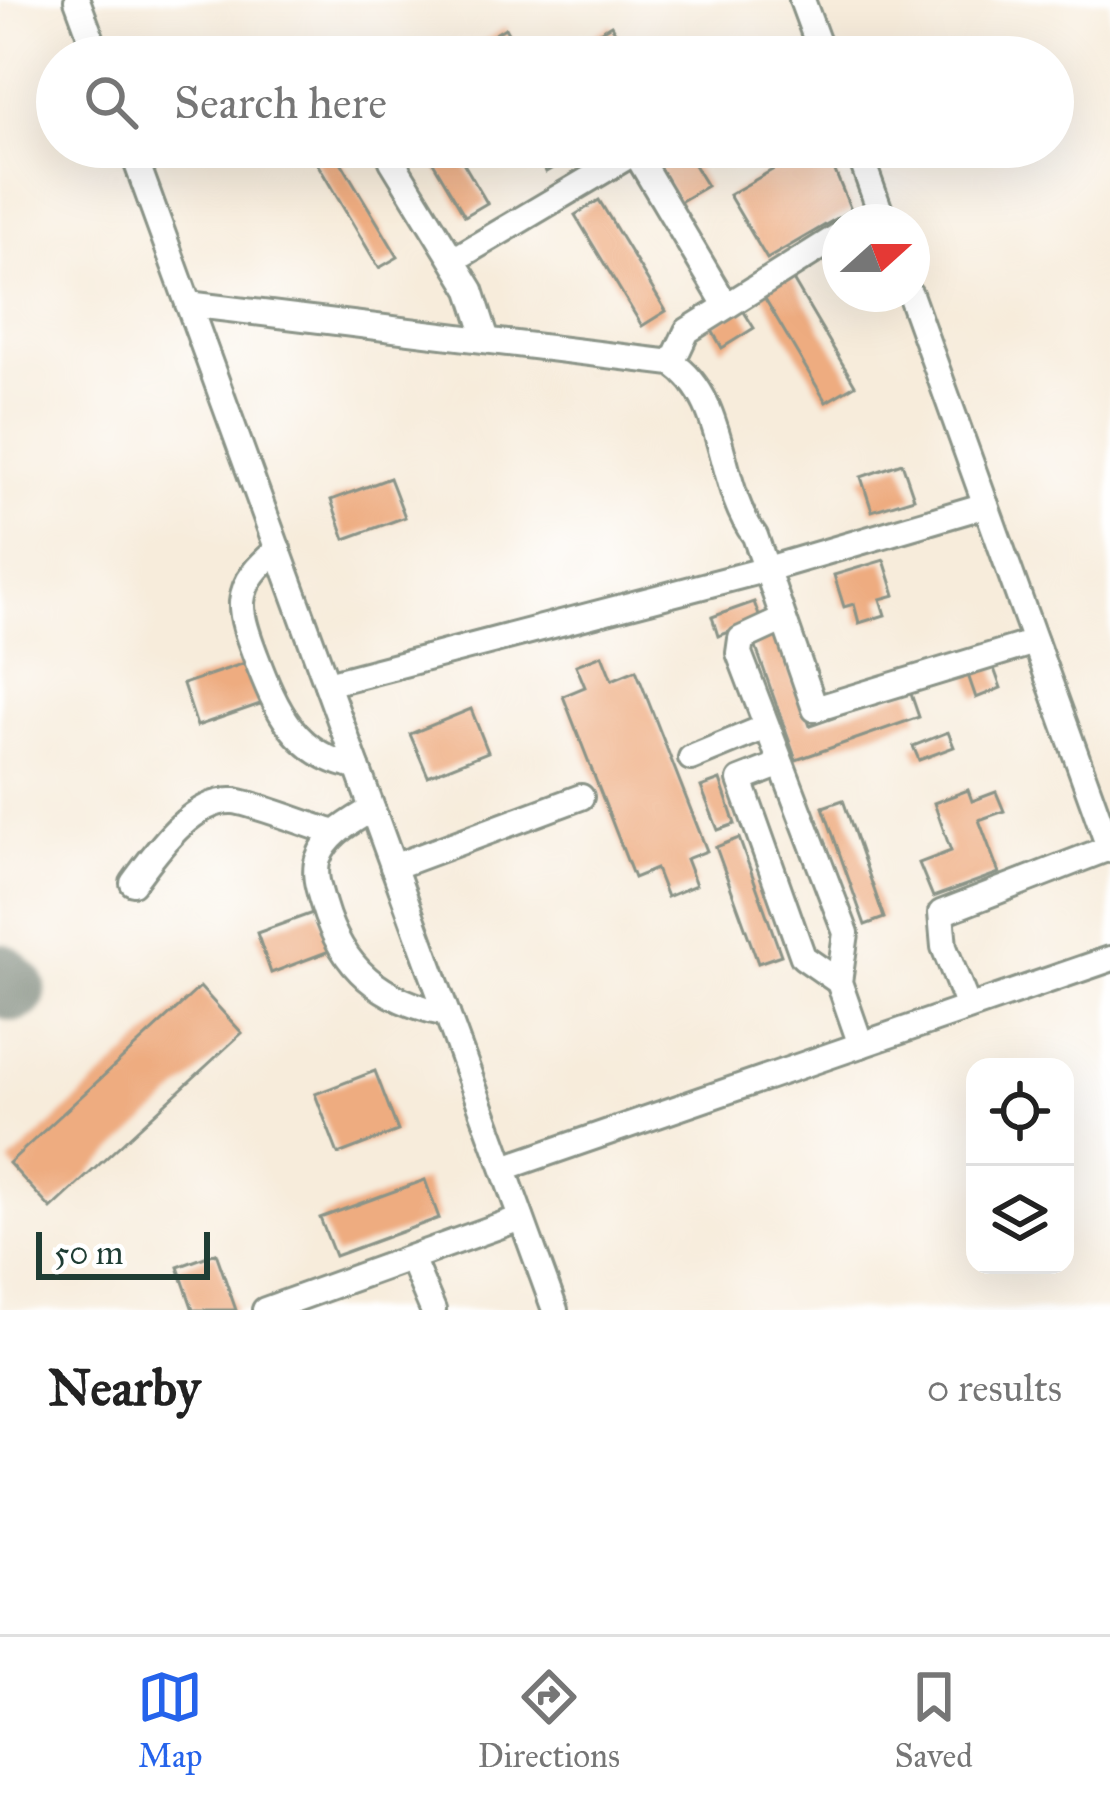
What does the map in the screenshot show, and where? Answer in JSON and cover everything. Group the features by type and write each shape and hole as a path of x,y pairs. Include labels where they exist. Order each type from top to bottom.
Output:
{"street":[{"path":"77,0 90,36"},
{"path":"802,0 816,36"},
{"path":"138,168 555,1310"},
{"path":"396,168 470,290 487,340"},
{"path":"453,260 608,168"},
{"path":"644,168 724,302"},
{"path":"862,168 871,204"},
{"path":"672,363 687,331 724,302 822,245"},
{"path":"188,304 672,363 691,375 703,393 739,515 755,536 815,709 1035,642"},
{"path":"916,312 1110,849 941,913 944,946 968,1007"},
{"path":"326,683 764,570 986,505"},
{"path":"278,549 252,573 242,603 262,674 275,709 298,739 331,763 357,767"},
{"path":"782,620 741,639 739,653 846,933 839,982 861,1045"},
{"path":"691,758 766,727"},
{"path":"781,764 740,780 803,957 839,982"},
{"path":"393,867 581,797"},
{"path":"133,883 163,843 206,808 233,801 335,832"},
{"path":"372,809 335,832 318,858 316,876 340,953 365,982 419,1008 447,1014"},
{"path":"503,1168 1110,958"},
{"path":"265,1310 521,1218"},
{"path":"411,1258 433,1310"}],"building":[{"path":"611,25 618,36 593,36"},
{"path":"320,168 345,168 398,257 379,268"},
{"path":"436,168 466,168 487,203 465,216"},
{"path":"657,168 696,168 707,186 678,203"},
{"path":"774,168 834,168 849,204 822,204 822,227 767,259 729,195"},
{"path":"599,200 666,311 642,326 575,215"},
{"path":"789,273 855,385 826,402 760,290"},
{"path":"741,307 754,328 722,348 710,327"},
{"path":"902,463 914,498 872,511 861,477"},
{"path":"390,478 405,517 345,539 331,500"},
{"path":"884,560 895,595 880,599 885,615 859,623 854,604 844,607 834,575"},
{"path":"754,602 761,621 718,636 712,617"},
{"path":"777,634 810,726 910,691 919,717 796,760 754,642"},
{"path":"602,655 612,680 636,670 707,851 686,859 696,885 667,897 656,869 634,878 563,696 585,687 576,665"},
{"path":"248,662 263,703 197,726 183,684"},
{"path":"992,663 1001,688 976,698 967,672"},
{"path":"471,709 488,752 428,776 410,734"},
{"path":"948,732 954,747 919,760 913,746"},
{"path":"720,780 735,824 718,830 701,787"},
{"path":"968,790 972,801 996,792 1004,811 979,820 999,873 933,897 919,863 951,851 934,803"},
{"path":"843,800 884,918 865,925 823,807"},
{"path":"739,838 781,955 758,963 716,847"},
{"path":"318,911 332,950 271,973 257,933"},
{"path":"200,987 242,1033 51,1209 9,1163"},
{"path":"375,1071 398,1131 338,1154 315,1094"},
{"path":"425,1180 439,1218 335,1256 320,1218"},
{"path":"216,1253 236,1310 193,1310 178,1267"}],"taxiway":[{"path":"0,975 15,990"}]}
